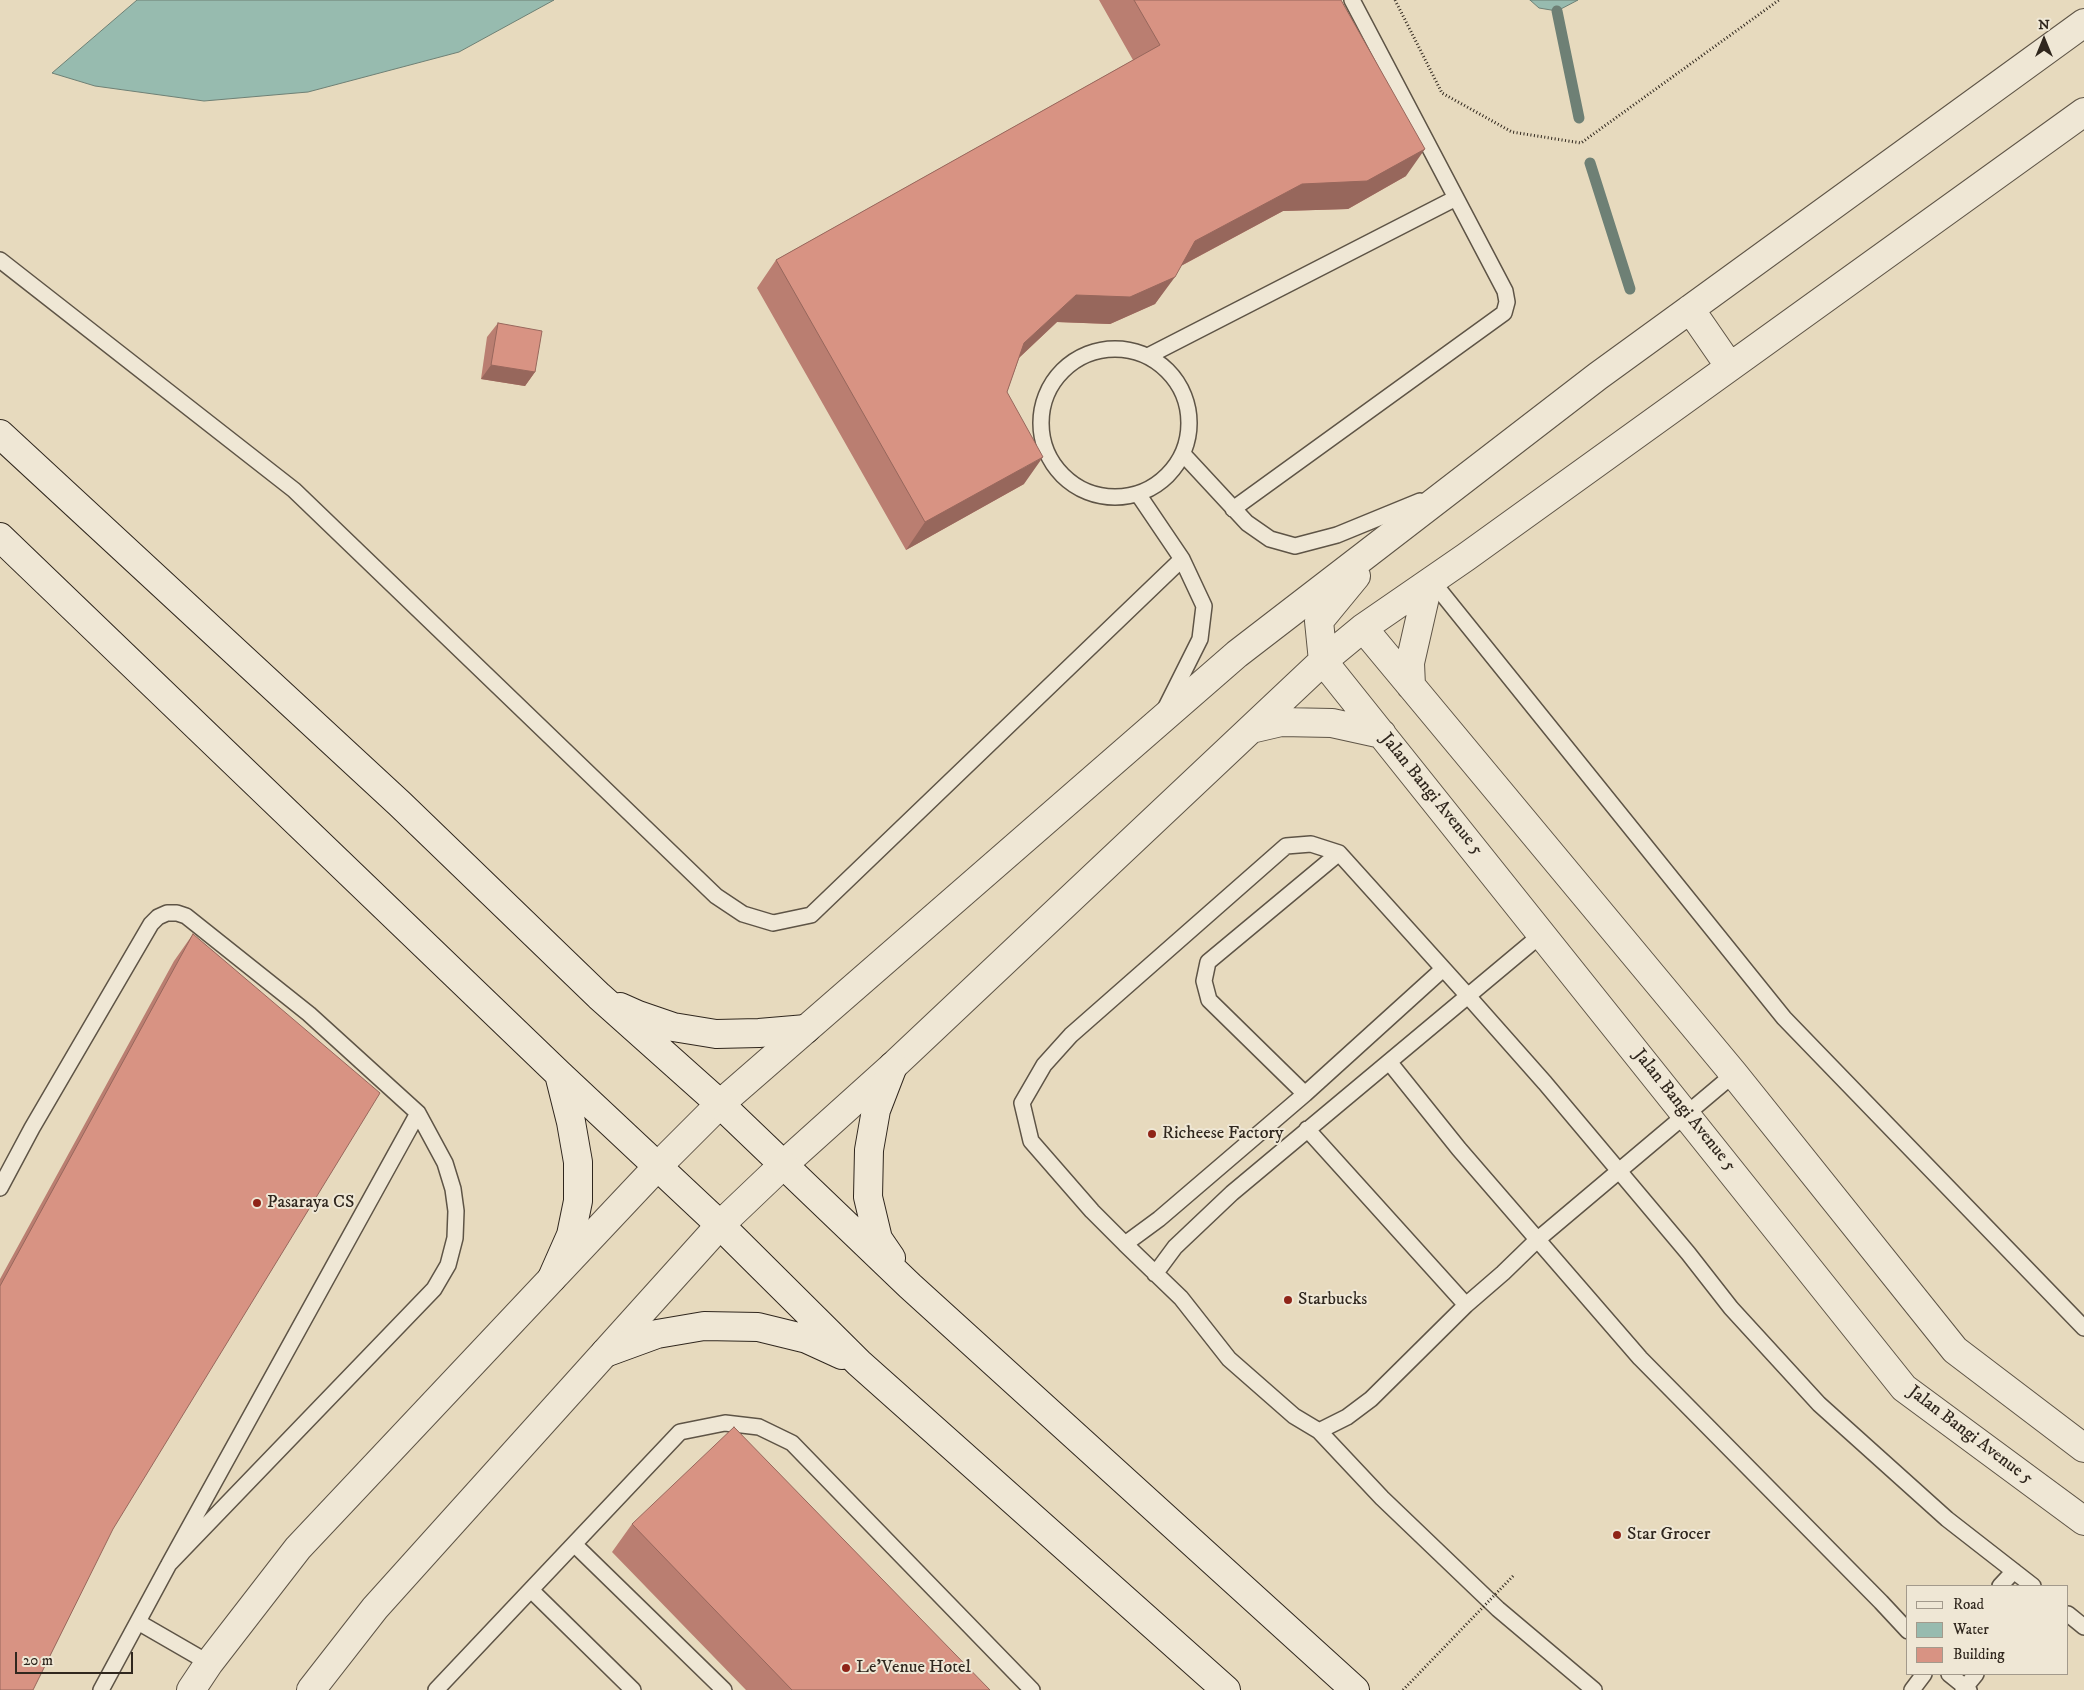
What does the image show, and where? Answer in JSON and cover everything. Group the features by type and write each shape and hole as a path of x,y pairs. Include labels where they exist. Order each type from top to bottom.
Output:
{"street":[{"path":"191,1690 209,1663 298,1548 658,1166 720,1104 1237,654 1598,376 2084,23"},
{"path":"311,1690 375,1608 720,1225 783,1165 893,1066 1323,661 1363,628 1430,582 2084,112"},
{"path":"1690,310 1730,367"},
{"path":"0,434 400,804 599,996 720,1104 910,1286 1355,1690"},
{"path":"1323,661 1318,621 1390,536"},
{"path":"0,537 559,1074 720,1225 859,1363 1226,1690"},
{"path":"1411,686 1410,663 1430,582"},
{"path":"1237,654 1291,630 1318,621 1363,628 1734,1074 1955,1350 2084,1448"},
{"name":"Jalan Bangi Avenue 5","path":"1323,661 1904,1388 2084,1521"},
{"path":"1251,729 1281,722 1332,723 1382,734"},
{"path":"599,996 638,1015 673,1027 716,1034 806,1029"},
{"path":"893,1066 876,1110 868,1150 868,1197 878,1239 910,1286"},
{"path":"552,1278 571,1235 578,1201 578,1162 571,1122 559,1074"},
{"path":"605,1353 657,1334 704,1326 758,1327 807,1339 859,1363"}],"lane":[{"path":"1233,509 1504,313 1507,302 1504,291 1352,0"},
{"path":"1148,356 1456,198"},
{"path":"0,260 294,490 716,896 743,914 773,923 811,915 1182,558"},
{"path":"1117,349 1125,349 1148,356 1167,370 1181,388 1188,409 1190,432 1183,454 1172,471 1157,485 1138,494 1114,498 1090,493 1068,482 1052,463 1042,442 1040,418 1046,394 1059,374 1078,358 1101,350 1117,349"},
{"path":"1183,454 1247,523 1270,539 1295,546 1337,535 1404,509 1456,485"},
{"path":"1138,494 1182,558 1204,606 1200,639 1159,722"},
{"path":"1430,582 1784,1018 2084,1328"},
{"path":"1594,1690 1498,1609 1382,1498 1319,1431 1294,1416 1229,1359 1181,1298 1092,1211 1031,1141 1022,1103 1044,1065 1071,1035 1286,846 1311,844 1339,854 1545,1083 1688,1252 1731,1308 1819,1404 1947,1519 2032,1585"},
{"path":"1305,1094 1209,1000 1204,981 1208,962 1339,854"},
{"path":"0,1188 32,1128 150,924 158,917 168,913 186,916 309,1014 418,1114 445,1163 453,1188 456,1211 455,1238 448,1265 434,1289 169,1564"},
{"path":"1155,1274 1176,1247 1232,1193 1390,1063 1542,934"},
{"path":"1125,1244 1159,1219 1305,1094 1443,969"},
{"path":"1390,1063 1459,1149 1640,1358 1906,1629"},
{"path":"1319,1431 1346,1417 1371,1399 1466,1305 1537,1240 1734,1074"},
{"path":"101,1690 418,1114"},
{"path":"1308,1129 1466,1305"},
{"path":"436,1690 680,1432 725,1423 759,1426 792,1443 1032,1690"},
{"path":"574,1544 724,1690"},
{"path":"2001,1585 2014,1572"},
{"path":"531,1590 633,1690"},
{"path":"2069,1615 2084,1627"},
{"path":"138,1622 209,1663"},
{"path":"1912,1690 1923,1675"},
{"path":"1951,1675 1966,1689 1975,1675"}],"path":[{"path":"1395,0 1442,93 1512,132 1581,143 1779,0"},
{"path":"1403,1690 1514,1575"}],"water":[{"path":"137,0 554,0 459,52 308,92 204,101 95,86 52,73"},
{"path":"1530,0 1578,0 1557,11 1539,8"}],"building":[{"path":"1134,0 1341,0 1425,149 1367,181 1302,184 1195,241 1175,277 1130,297 1076,295 1024,343 1007,392 1043,457 925,522 776,260 1160,45"},
{"path":"498,323 542,331 535,372 491,365"},
{"path":"193,934 380,1093 113,1529 33,1690 0,1690 0,1286"},
{"path":"734,1427 990,1690 792,1690 632,1524"}],"waterway":[{"path":"1557,11 1579,118"},
{"path":"1590,163 1630,289"}],"place":[{"name":"Richeese Factory","path":"1152,1134"},
{"name":"Pasaraya CS","path":"257,1203"},
{"name":"Starbucks","path":"1288,1300"},
{"name":"Star Grocer","path":"1617,1535"},
{"name":"Le'Venue Hotel","path":"846,1668"}]}
